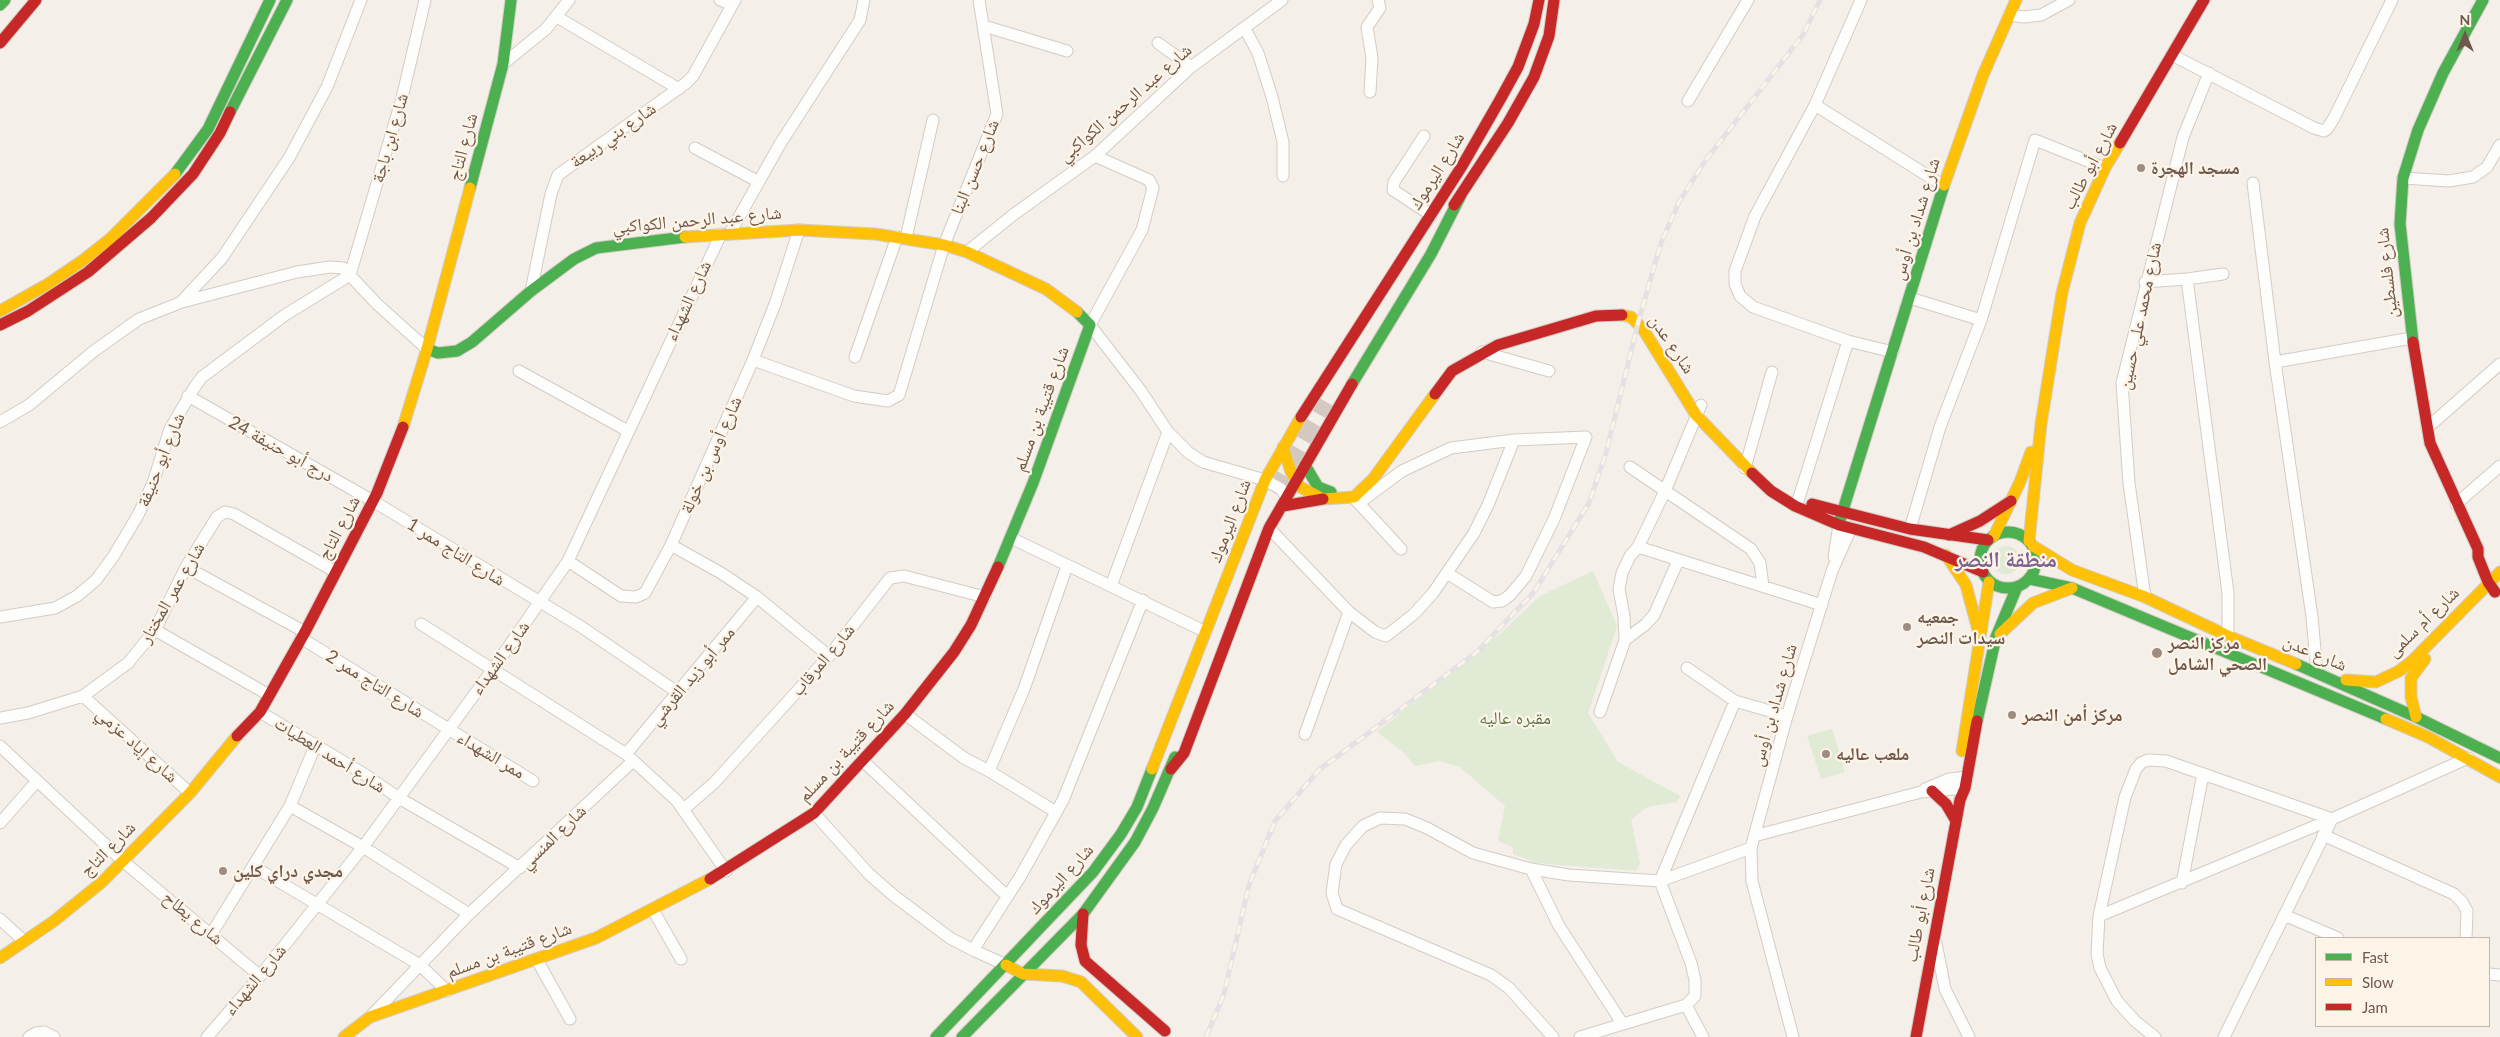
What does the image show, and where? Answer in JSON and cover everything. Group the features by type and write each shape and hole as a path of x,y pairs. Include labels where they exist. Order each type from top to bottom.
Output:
{"main road":[{"path":"0,5 5,0"},
{"path":"0,26 23,0"},
{"path":"0,43 36,0"},
{"path":"0,311 48,284 82,261 111,238 180,170 208,129 270,0"},
{"path":"0,325 53,296 88,272 151,218 193,174 220,133 287,0"},
{"name":"شارع التاج","path":"0,958 54,922 124,862 158,822 190,793 228,744 260,712 303,635 373,501 405,421 427,349 503,64 511,0"},
{"name":"شارع اليرموك","path":"936,1037 1100,864 1121,834 1140,799 1265,480 1283,447 1308,422 1462,166 1518,67 1534,24 1539,0"},
{"name":"شارع اليرموك","path":"1328,403 1403,279 1508,124 1534,77 1549,36 1554,0"},
{"name":"شارع شداد بن أوس","path":"1851,528 1848,514 1862,454 1892,352 1968,112 2016,0"},
{"name":"شارع أبو طالب","path":"2031,543 2032,512 2041,424 2062,294 2075,238 2085,207 2105,168 2204,0"},
{"name":"شارع فلسطين","path":"2483,0 2443,73 2418,130 2403,178 2400,224 2412,338 2427,428 2433,452 2478,549 2478,557 2497,581"},
{"path":"1171,769 1184,753 1269,528 1324,431 1426,262 1460,196"},
{"name":"شارع عبد الرحمن الكواكبي","path":"427,349 446,353 457,350 472,342 531,291 574,258 596,248 662,238 799,230 844,230 902,237 944,245 967,252 1046,289 1073,307 1090,325"},
{"name":"شارع عدن","path":"1355,498 1420,405 1455,360 1472,347 1492,336 1558,315 1609,304 1630,305 1637,308 1646,317 1699,410"},
{"name":"شارع عدن","path":"1355,498 1384,466 1452,371 1482,352 1513,339 1596,316 1624,315 1631,317 1644,329 1699,410 1771,491 1795,506 1839,525 1902,540 1946,555 1986,577"},
{"name":"شارع قتيبة بن مسلم","path":"344,1037 370,1017 596,938 726,871 814,813 905,714 954,652 985,597 1011,538 1090,325"},
{"path":"1308,422 1324,431"},
{"name":"شارع أبو طالب","path":"1991,538 2011,501 2041,424"},
{"path":"1283,447 1296,482 1307,492 1324,499"},
{"path":"1305,465 1309,477 1318,487 1355,498"},
{"name":"شارع عدن","path":"1746,465 1775,487 1798,500 1910,529 1949,535 1991,538"},
{"name":"شارع اليرموك","path":"962,1037 1083,914 1135,842 1171,769 1260,523 1275,493"},
{"path":"1285,502 1314,502 1324,499 1355,498"},
{"path":"1949,535 1980,521 2011,501"},
{"path":"2032,512 2040,535 2072,570"},
{"name":"شارع شداد بن أوس","path":"1839,525 1848,514"},
{"path":"2006,532 2019,534 2031,543 2037,557 2036,569 2030,579 2017,587 2004,588 1986,577 1980,563 1982,551 1991,538 2006,532"},
{"name":"شارع عدن","path":"2031,543 2072,570 2145,597 2228,636 2317,672 2500,758"},
{"path":"1946,555 1966,585 1979,635"},
{"name":"شارع أبو طالب","path":"1916,1037 1956,822 1986,577"},
{"name":"شارع عدن","path":"2030,579 2072,588 2373,712 2468,758 2500,777"},
{"name":"شارع أم سلمى","path":"2332,679 2365,683 2376,682 2399,671 2497,581"},
{"name":"شارع أم سلمى","path":"2416,717 2411,678 2418,667 2497,581"},
{"name":"شارع أبو طالب","path":"1961,786 1996,637 2017,587"},
{"path":"1996,637 2033,603 2072,588"},
{"path":"1927,791 1946,804 1956,822"},
{"path":"1083,914 1081,945 1085,961 1165,1031"},
{"path":"1006,965 1023,974 1062,976 1081,982 1137,1037"}],"street":[{"path":"182,302 222,258 288,158 326,87 361,0"},
{"name":"شارع ابن باجة","path":"350,275 402,98 425,0"},
{"path":"503,64 557,17 569,0"},
{"path":"720,0 733,3"},
{"path":"725,234 759,182 780,144 860,20 864,0"},
{"name":"شارع حسن البنا","path":"944,245 997,114 979,0"},
{"name":"شارع عبد الرحمن الكواكبي","path":"967,252 1013,215 1095,156 1191,67 1282,0"},
{"path":"1370,92 1372,58 1367,26 1380,8 1378,0"},
{"path":"1688,101 1748,0"},
{"path":"1861,0 1814,105 1756,216 1735,271 1735,284 1740,296 1753,307 1848,341 1892,352"},
{"path":"2009,15 2024,17 2040,14 2069,0"},
{"path":"2172,54 2314,128 2324,131 2328,129 2338,110 2392,0"},
{"name":"شارع بني ربيعة","path":"531,291 551,194 558,175 679,89 693,76 733,3"},
{"path":"557,17 679,89"},
{"path":"984,26 1067,51"},
{"path":"1245,29 1258,53 1272,97 1282,142 1283,176"},
{"path":"1158,43 1191,67"},
{"name":"شارع محمد علي حسين","path":"2145,597 2129,483 2121,390 2145,282 2182,137 2209,73"},
{"path":"1814,105 1944,186"},
{"path":"855,357 902,237 933,120"},
{"path":"1424,136 1394,182 1393,190 1431,215"},
{"path":"1910,529 1940,427 1981,320 2035,140 2105,168"},
{"path":"2403,178 2449,181 2473,176 2487,167 2500,145"},
{"path":"695,148 759,182"},
{"path":"1095,156 1149,180 1153,188 1142,230 1090,325 1141,391 1168,432 1197,459 1265,480 1280,489 1285,502"},
{"path":"2253,183 2274,362 2312,617 2317,672"},
{"name":"شارع أوس بن خولة","path":"568,561 621,596 636,597 645,592 671,545 753,360 775,304 799,230"},
{"name":"شارع الشهداء","path":"207,1037 260,976 363,847 540,604 568,561 628,431 725,234"},
{"path":"753,360 854,396 880,400 895,399 901,390 944,245"},
{"path":"0,422 29,405 124,328 139,319 182,302 297,272 338,266 350,275 376,304 427,349"},
{"path":"2145,282 2223,274"},
{"name":"شارع أبو حنيفة","path":"0,617 55,608 77,596 105,570 138,515 153,483 170,429 188,396 202,377 326,288 350,275"},
{"path":"2187,279 2228,593 2228,636"},
{"path":"1910,298 1981,320"},
{"path":"2274,362 2412,338"},
{"path":"1798,500 1848,341"},
{"path":"1482,352 1549,371"},
{"path":"2427,428 2500,364"},
{"path":"518,370 628,431"},
{"path":"1746,465 1772,372"},
{"name":"درج أبو حنيفة 24","path":"188,396 373,501"},
{"path":"1600,712 1625,640 1624,616 1619,589 1625,565 1638,547 1665,491 1699,410"},
{"path":"1112,586 1168,432"},
{"path":"1402,550 1355,498 1435,454 1464,446 1514,440 1586,437 1554,519 1526,576 1510,595 1502,601 1493,602 1480,596 1447,573"},
{"path":"1269,528 1350,612 1375,632 1386,636 1414,614 1447,573 1481,522 1514,440"},
{"path":"2456,504 2500,466"},
{"path":"1630,468 1750,549 1760,563 1762,586"},
{"name":"شارع التاج ممر 1","path":"373,501 540,604 580,626 677,692"},
{"name":"شارع عمر المختار","path":"0,718 54,706 83,696 128,663 155,630 186,567 217,518 225,512 230,512 336,572"},
{"name":"شارع شداد بن أوس","path":"1832,571 1839,525"},
{"name":"شارع شداد بن أوس","path":"1790,1036 1752,881 1751,848 1787,716 1832,571 1851,528"},
{"path":"1011,538 1206,632"},
{"path":"671,545 721,573 757,597 829,656"},
{"path":"1638,547 1822,605"},
{"path":"1625,640 1646,624 1654,615 1678,561"},
{"path":"989,771 1024,689 1067,566"},
{"name":"شارع التاج ممر 2","path":"186,567 303,635 448,730"},
{"name":"شارع المرقاب","path":"684,809 714,783 829,656 890,578 904,576 985,597"},
{"name":"ممر أبو زيد القرشي","path":"630,758 677,692 757,597"},
{"path":"973,950 1056,812 1143,600"},
{"path":"1305,734 1350,612"},
{"path":"421,624 630,758 684,809 726,871"},
{"path":"155,630 269,695"},
{"path":"1687,668 1735,701 1787,716"},
{"name":"شارع إياد عزمي","path":"83,696 190,793"},
{"path":"1580,1037 1686,1005 1695,996 1696,980 1660,881 1735,701"},
{"name":"شارع أحمد العطيات","path":"260,712 316,744 399,798 520,868"},
{"path":"905,714 964,758 1056,812"},
{"name":"ممر الشهداء","path":"448,730 533,781"},
{"path":"212,933 290,806 316,744"},
{"name":"شارع يطاح","path":"0,746 124,862 212,933 260,976"},
{"name":"شارع المنسي","path":"370,1017 469,914 520,868 630,758"},
{"path":"2099,916 2182,884 2468,758"},
{"path":"2155,1037 2134,1021 2117,1001 2107,983 2097,954 2099,916 2125,797 2136,769 2141,763 2155,760 2203,774 2332,819"},
{"path":"863,761 1007,896"},
{"path":"2182,884 2203,774"},
{"path":"0,823 37,781"},
{"path":"1754,836 1927,791 1940,782 1961,786"},
{"path":"290,806 363,847 469,914"},
{"path":"814,813 869,874 893,895 950,938 1006,965"},
{"path":"1553,1037 1499,980 1414,940 1337,909 1332,898 1333,872 1341,853 1363,826 1380,818 1415,822 1465,850 1531,869 1569,875 1660,881 1751,848"},
{"path":"2224,1037 2322,835 2332,819"},
{"path":"2322,835 2454,894 2467,911 2466,937"},
{"path":"254,867 420,965 447,991"},
{"path":"1531,869 1559,926 1622,1023"},
{"path":"653,910 681,959"},
{"path":"2284,915 2336,937"},
{"path":"0,919 24,942"},
{"path":"1934,936 1945,989 1968,1037"},
{"path":"537,960 570,1019"},
{"path":"1686,1005 1704,1037"},
{"path":"28,1037 44,1032 54,1037"}],"green space":[{"path":"2006,546 2016,550 2020,560 2016,570 2006,574 1996,570 1992,560 1996,550"},
{"name":"مقبره عاليه","path":"1593,571 1617,626 1588,713 1618,762 1680,796 1677,802 1647,807 1631,820 1640,863 1636,871 1536,863 1513,854 1513,847 1498,841 1505,806 1460,767 1439,761 1415,766 1404,753 1377,732 1500,634 1540,596"},
{"name":"ملعب عاليه","path":"1832,729 1845,772 1821,779 1807,736"}],"tunnel":[{"path":"1275,493 1328,403"}],"railway":[{"path":"1206,1037 1224,994 1249,885 1275,821 1319,770 1477,652 1534,592 1589,503 1606,453 1638,323 1661,243 1679,202 1705,161 1803,35 1820,0"}],"traffic: fast":[{"path":"0,5 5,0"},
{"path":"175,174 208,129 270,0"},
{"path":"230,112 287,0"},
{"path":"470,188 503,64 511,0"},
{"path":"2413,342 2400,224 2403,178 2418,130 2443,73 2483,0"},
{"path":"1839,523 1944,185"},
{"path":"1352,384 1431,254 1461,195"},
{"path":"427,349 438,353 457,351 472,342 531,291 574,259 596,248 685,237"},
{"path":"998,567 1033,483 1090,325 1077,312"},
{"path":"1305,465 1318,487 1331,492"},
{"path":"2008,532 2019,534 2028,540 2034,549 2036,560 2034,571 2028,580 2019,586 2008,588 1997,586 1988,580 1982,571 1980,560 1982,549 1988,540 1997,534 2008,532"},
{"path":"2030,579 2072,588 2386,719"},
{"path":"1977,721 1996,637 2017,587"},
{"path":"2296,664 2416,717 2500,758"},
{"path":"962,1037 1083,914 1135,842 1153,808 1175,757"},
{"path":"936,1037 1093,872 1121,834 1137,807 1152,769"}],"traffic: slow":[{"path":"1944,185 1983,75 2016,0"},
{"path":"2029,541 2041,424 2062,293 2080,223 2105,168 2120,143"},
{"path":"0,311 48,284 82,261 111,238 175,174"},
{"path":"403,427 427,349 470,188"},
{"path":"685,237 799,230 875,234 944,245 967,252 1046,289 1077,312"},
{"path":"1622,315 1631,317 1643,329 1696,415 1752,473"},
{"path":"1283,447 1291,472 1300,487 1323,499 1354,497 1373,479 1435,394"},
{"path":"1152,769 1265,480 1301,417"},
{"path":"1994,536 2020,482 2031,452"},
{"path":"2033,546 2072,570 2145,597 2228,636 2296,664"},
{"path":"1946,555 1966,585 1978,630"},
{"path":"2346,680 2376,682 2399,671 2411,662 2500,572"},
{"path":"1962,751 1989,582"},
{"path":"2000,634 2033,603 2072,588"},
{"path":"2416,717 2411,697 2411,678 2425,659"},
{"path":"2386,719 2428,737 2500,777"},
{"path":"0,958 54,921 102,882 190,793 237,736"},
{"path":"344,1037 370,1017 596,938 710,879"},
{"path":"1006,965 1023,974 1062,976 1081,982 1137,1037"}],"traffic: jam":[{"path":"0,43 36,0"},
{"path":"1301,417 1462,166 1501,98 1518,67 1534,24 1539,0"},
{"path":"1454,205 1508,123 1534,77 1549,36 1554,0"},
{"path":"2120,143 2204,0"},
{"path":"0,325 28,311 88,272 151,218 193,174 220,133 230,112"},
{"path":"1435,394 1452,371 1498,345 1596,316 1622,315"},
{"path":"2413,342 2430,443 2478,549 2478,557 2488,582 2495,592"},
{"path":"1171,769 1184,753 1269,528 1352,384"},
{"path":"237,736 260,712 305,632 377,493 403,427"},
{"path":"1752,473 1771,491 1795,506 1839,525 1924,547 1983,572"},
{"path":"1283,506 1323,499"},
{"path":"1949,535 1980,521 2011,501"},
{"path":"1812,504 1910,529 1988,540"},
{"path":"710,879 814,813 905,714 954,652 971,625 998,567"},
{"path":"1916,1037 1960,800 1965,788 1977,721"},
{"path":"1932,791 1946,804 1956,821"},
{"path":"1083,914 1081,945 1085,961 1165,1031"}],"place":[{"name":"مسجد الهجرة","path":"2141,168"},
{"name":"جمعيه سيدات النصر","path":"1907,627"},
{"name":"مركز النصر الصحي الشامل","path":"2157,653"},
{"name":"مركز أمن النصر","path":"2012,715"},
{"name":"ملعب عاليه","path":"1826,754"},
{"name":"مجدي دراي كلين","path":"223,871"}],"district":[{"name":"منطقة النصر","path":"2006,560"}]}
